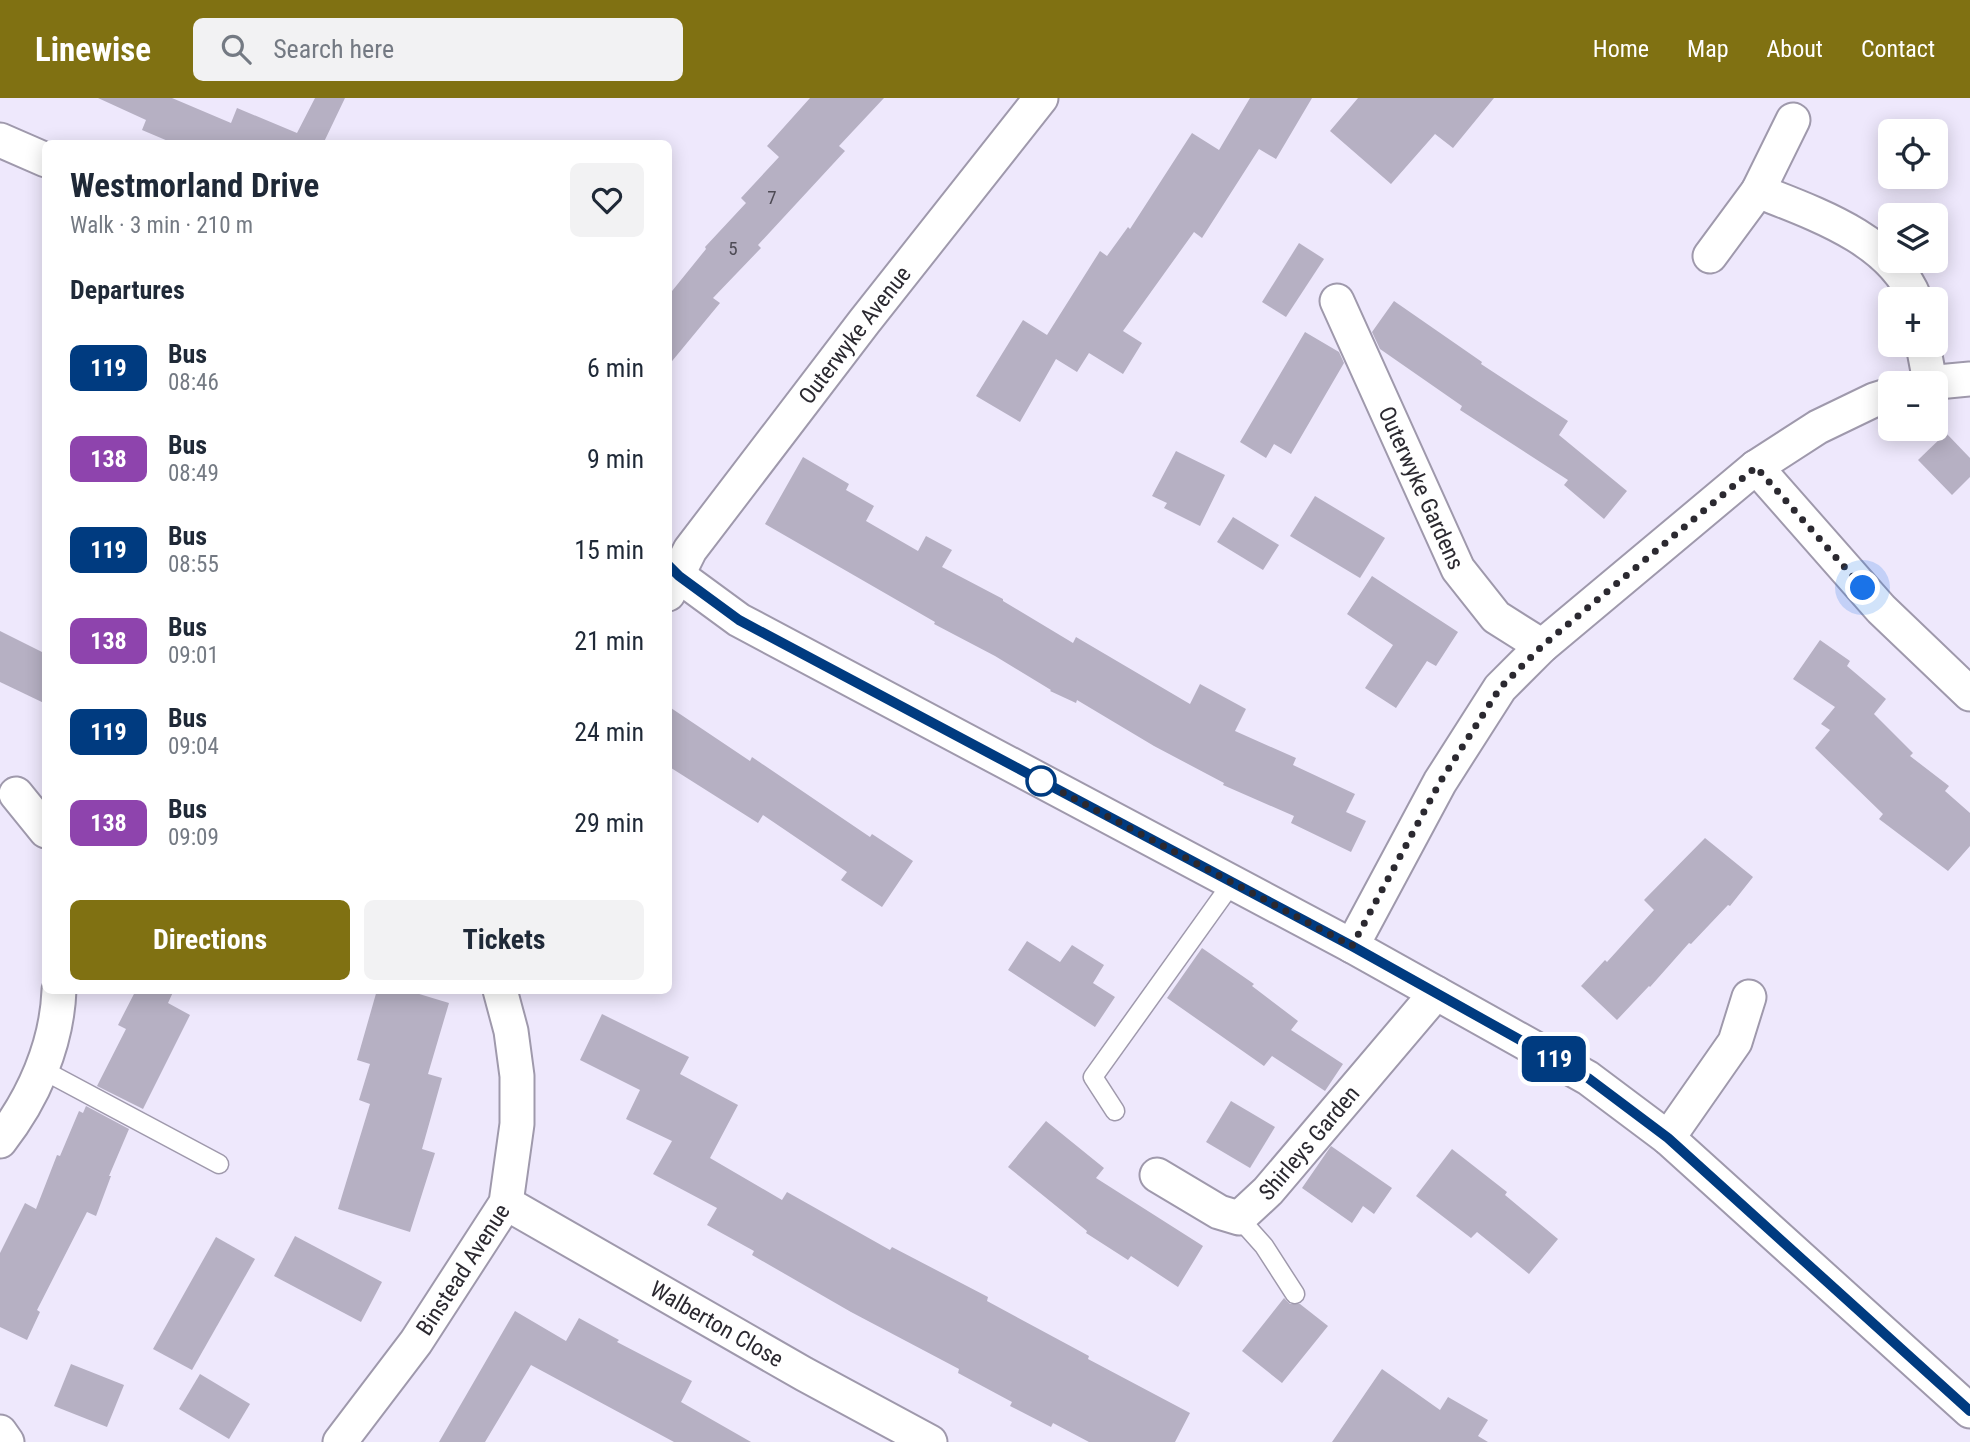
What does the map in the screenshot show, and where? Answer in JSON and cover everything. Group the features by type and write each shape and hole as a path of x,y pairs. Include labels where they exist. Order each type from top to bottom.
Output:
{"street":[{"name":"Outerwyke Avenue","path":"672,578 690,550 864,322 1041,98"},
{"path":"1710,257 1758,191 1793,120"},
{"path":"0,140 42,158"},
{"path":"1758,191 1829,220 1869,245 1888,259 1909,287"},
{"name":"Outerwyke Gardens","path":"1337,301 1458,569 1496,617 1542,646"},
{"path":"1948,381 1970,379"},
{"path":"1352,946 1440,782 1500,688 1542,646 1756,467 1818,427 1878,399"},
{"path":"1756,467 1881,608 1970,694"},
{"path":"672,578 739,620 1352,946 1588,1078 1668,1138 1970,1411"},
{"path":"16,794 42,826"},
{"name":"Shirleys Garden","path":"1157,1175 1219,1212 1239,1218 1268,1191 1436,993"},
{"path":"0,1141 43,1070 59,994"},
{"name":"Binstead Avenue","path":"340,1442 416,1342 506,1203 517,1125 517,1076 511,1031 501,994"},
{"path":"1668,1138 1735,1042 1749,997"},
{"name":"Walberton Close","path":"506,1203 804,1374 930,1442"},
{"path":"0,1433 7,1442"}],"lane":[{"path":"1115,1111 1093,1077 1232,883"},
{"path":"43,1070 219,1164"},
{"path":"1239,1218 1264,1247 1295,1294"}],"building":[{"path":"98,98 172,98 231,123 237,108 297,133 315,98 345,98 325,140 166,140 142,130 146,120"},
{"path":"810,98 884,98 839,146 845,151 758,245 761,248 713,298 720,303 672,361 672,291 705,247 746,203 741,198 779,157 767,146"},
{"path":"1250,98 1312,98 1276,159 1259,149 1202,238 1194,232 1123,331 1142,343 1123,374 1089,353 1077,372 1056,359 1020,422 976,396 1023,320 1047,335 1100,251 1107,256 1128,227 1130,229 1192,133 1219,150"},
{"path":"1358,98 1494,98 1453,148 1435,134 1391,184 1330,131"},
{"path":"1299,243 1324,259 1286,317 1262,302"},
{"path":"1394,301 1482,362 1481,364 1568,421 1559,435 1627,491 1604,519 1564,485 1568,480 1460,410 1462,406 1380,349 1372,332"},
{"path":"1305,332 1339,352 1344,363 1291,454 1274,444 1266,458 1240,442"},
{"path":"1948,435 1970,458 1970,477 1952,495 1918,460 1938,441 1948,441"},
{"path":"1176,451 1225,475 1200,526 1164,508 1167,503 1152,496"},
{"path":"803,457 849,484 846,490 874,506 866,521 918,551 926,536 952,550 942,567 1003,599 1073,643 1076,637 1190,704 1200,684 1246,709 1235,731 1296,758 1293,765 1355,794 1346,812 1366,821 1351,852 1291,823 1294,816 1223,785 1224,783 1154,746 1077,700 1076,703 1050,691 995,656 934,624 935,622 765,524"},
{"path":"1315,496 1385,538 1360,578 1290,536"},
{"path":"1233,517 1279,545 1263,570 1217,542"},
{"path":"1372,576 1458,632 1436,666 1427,661 1396,708 1365,688 1393,645 1347,614"},
{"path":"0,631 42,652 42,702 0,682"},
{"path":"1820,640 1850,661 1847,666 1886,699 1874,714 1913,753 1910,756 1949,786 1945,791 1970,813 1970,846 1948,871 1879,819 1883,814 1815,748 1830,730 1821,724 1835,707 1793,679"},
{"path":"672,709 750,761 752,757 870,837 872,834 913,861 882,907 841,880 847,872 763,815 758,823 672,769"},
{"path":"1705,838 1753,877 1730,906 1689,943 1617,1020 1581,986 1605,960 1607,962 1654,910 1644,900"},
{"path":"1027,941 1060,962 1072,945 1104,965 1093,983 1115,997 1095,1027 1008,970"},
{"path":"1202,948 1254,984 1252,986 1298,1021 1291,1030 1343,1064 1325,1091 1272,1056 1264,1066 1167,998"},
{"path":"134,994 172,994 168,1003 190,1015 143,1109 97,1086 126,1029 118,1025"},
{"path":"376,994 419,994 449,1003 428,1074 442,1078 422,1149 435,1153 410,1232 338,1209 370,1104 359,1100 370,1064 357,1060"},
{"path":"602,1014 689,1057 680,1074 738,1105 710,1158 782,1200 787,1192 890,1250 892,1247 988,1297 987,1301 1089,1356 1088,1359 1190,1413 1175,1442 1089,1442 1053,1423 1051,1427 1010,1406 1012,1402 958,1373 959,1369 851,1312 752,1255 754,1251 707,1225 717,1208 653,1174 672,1141 626,1119 640,1090 580,1060"},
{"path":"1231,1101 1275,1127 1250,1168 1206,1142"},
{"path":"86,1106 129,1129 96,1216 87,1212 37,1310 40,1312 27,1340 0,1327 0,1253 25,1203 36,1209 57,1155 60,1156 79,1111 83,1113"},
{"path":"1046,1121 1104,1168 1096,1178 1203,1246 1178,1287 1131,1256 1128,1260 1086,1233 1087,1231 1008,1167"},
{"path":"1331,1146 1392,1188 1374,1214 1363,1206 1352,1223 1302,1188"},
{"path":"1452,1149 1507,1192 1505,1195 1558,1239 1529,1274 1477,1232 1471,1238 1416,1196"},
{"path":"295,1236 382,1282 361,1322 274,1276"},
{"path":"216,1237 255,1259 192,1370 153,1349"},
{"path":"1284,1298 1290,1304 1300,1304 1328,1326 1282,1383 1242,1351"},
{"path":"515,1311 566,1341 579,1318 619,1340 617,1342 692,1381 681,1402 751,1442 674,1442 531,1365 485,1442 439,1442"},
{"path":"71,1364 124,1385 107,1427 54,1406"},
{"path":"1382,1369 1440,1410 1448,1397 1488,1420 1478,1436 1488,1442 1332,1442"},
{"path":"200,1374 250,1404 229,1439 179,1409"}],"bus line":[{"name":"119","path":"672,569 739,620 1352,946 1588,1078 1668,1138 1970,1411"}],"route":[{"path":"1041,781 1352,946 1440,782 1500,688 1542,646 1756,467 1863,588"}]}
